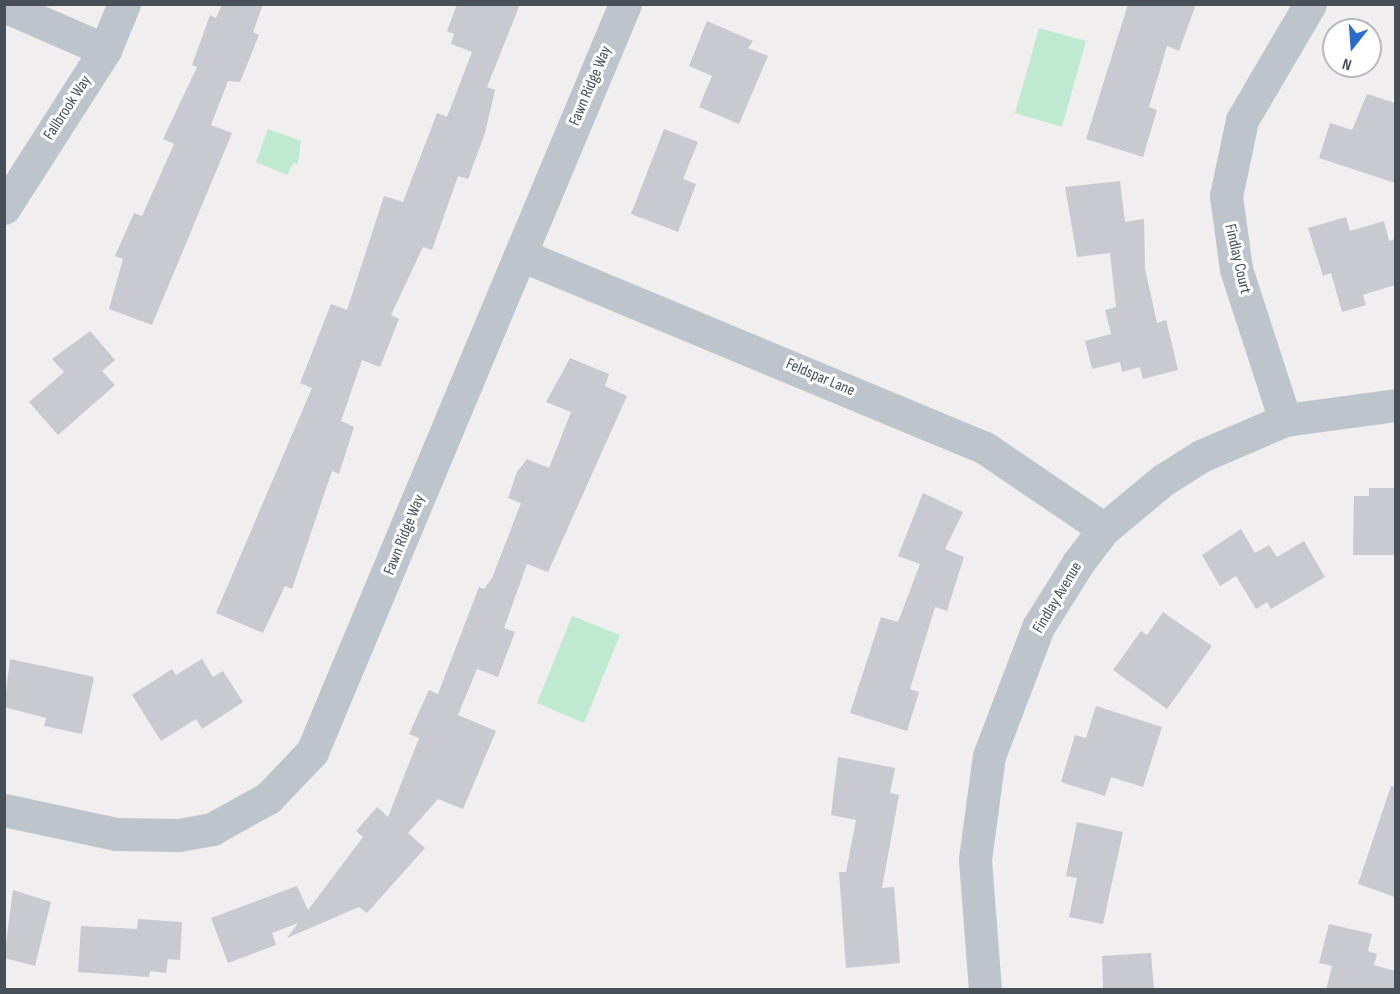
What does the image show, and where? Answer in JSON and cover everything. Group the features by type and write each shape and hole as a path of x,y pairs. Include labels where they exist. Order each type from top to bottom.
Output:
{"street":[{"name":"Fallbrook Way","path":"4,208 105,50 124,4"},
{"name":"Fawn Ridge Way","path":"4,810 116,834 179,835 242,815 293,776 327,722 625,4"},
{"name":"Findlay Court","path":"1286,420 1236,269 1226,196 1242,120 1310,4"},
{"path":"4,6 105,50"},
{"name":"Feldspar Lane","path":"521,255 985,448 1104,529"},
{"name":"Findlay Avenue","path":"985,990 975,859 989,756 1038,627 1104,529 1163,480 1201,456 1286,420 1395,405"}],"green space":[{"path":"1039,28 1086,41 1062,127 1015,113"},
{"path":"268,129 301,141 298,164 293,163 287,175 256,162"},
{"path":"572,616 620,635 584,723 537,703"}],"building":[{"path":"222,4 263,4 253,32 259,35 240,82 228,81 211,125 232,133 152,325 109,309 123,259 115,256 134,213 142,216 174,144 163,139 197,67 192,65 210,15 216,18"},
{"path":"457,4 520,4 487,87 495,90 485,133 468,179 458,176 432,250 423,247 391,315 399,319 380,367 362,360 341,421 354,427 339,474 332,471 292,589 285,586 263,633 216,613 312,388 300,383 331,304 347,310 384,196 403,202 437,113 447,117 472,52 451,44 454,34 447,31"},
{"path":"1128,4 1196,4 1179,51 1167,46 1149,107 1157,110 1143,157 1086,139"},
{"path":"707,21 753,41 748,48 768,56 739,124 699,107 712,76 689,66"},
{"path":"1367,94 1395,103 1395,183 1319,158 1330,123 1352,130"},
{"path":"664,129 698,142 683,179 696,184 678,232 631,214"},
{"path":"1120,181 1125,222 1144,219 1145,269 1157,323 1166,320 1178,370 1143,379 1140,367 1122,372 1120,362 1092,369 1085,341 1111,334 1105,310 1116,307 1110,253 1077,257 1065,187"},
{"path":"1346,217 1350,231 1384,221 1389,241 1395,239 1395,285 1363,295 1366,305 1342,312 1331,273 1323,276 1308,228"},
{"path":"90,331 115,360 102,371 115,385 58,435 29,402 64,372 52,359"},
{"path":"570,358 609,374 605,386 627,396 548,572 527,564 504,628 515,632 498,677 477,669 458,715 496,731 463,809 438,799 408,833 425,848 367,913 359,907 287,938 298,923 272,933 276,945 228,963 211,918 297,886 308,910 363,837 356,831 377,807 388,817 419,738 409,734 429,690 438,694 479,587 484,589 492,578 521,503 508,498 517,472 527,459 549,468 571,412 546,402"},
{"path":"1369,488 1395,488 1395,555 1353,555 1354,496 1369,496"},
{"path":"923,493 963,512 945,549 964,557 947,611 935,607 910,689 919,692 907,731 850,713 881,617 898,622 920,564 898,556"},
{"path":"1241,529 1255,553 1269,545 1277,557 1304,541 1325,577 1271,609 1267,602 1256,609 1236,576 1220,586 1202,555"},
{"path":"1163,612 1212,646 1167,709 1113,670 1141,631 1147,635"},
{"path":"10,659 94,677 82,734 44,726 46,718 4,707"},
{"path":"202,659 213,677 223,671 243,702 202,729 196,719 161,741 132,695 172,669 176,675"},
{"path":"1096,706 1162,727 1143,787 1111,777 1105,796 1061,782 1075,735 1086,738"},
{"path":"838,757 895,768 890,793 899,795 882,888 894,887 900,963 846,968 839,872 846,872 856,820 831,815"},
{"path":"1391,786 1395,787 1395,897 1358,884"},
{"path":"1077,822 1123,832 1103,924 1069,917 1077,878 1066,876"},
{"path":"13,890 51,902 35,966 4,958"},
{"path":"138,919 182,922 180,960 168,959 166,973 150,971 149,977 78,972 81,926 137,929"},
{"path":"1329,924 1372,934 1368,951 1377,954 1374,965 1395,971 1395,990 1326,990 1332,966 1319,963"},
{"path":"1151,953 1154,990 1103,990 1102,956"}]}
